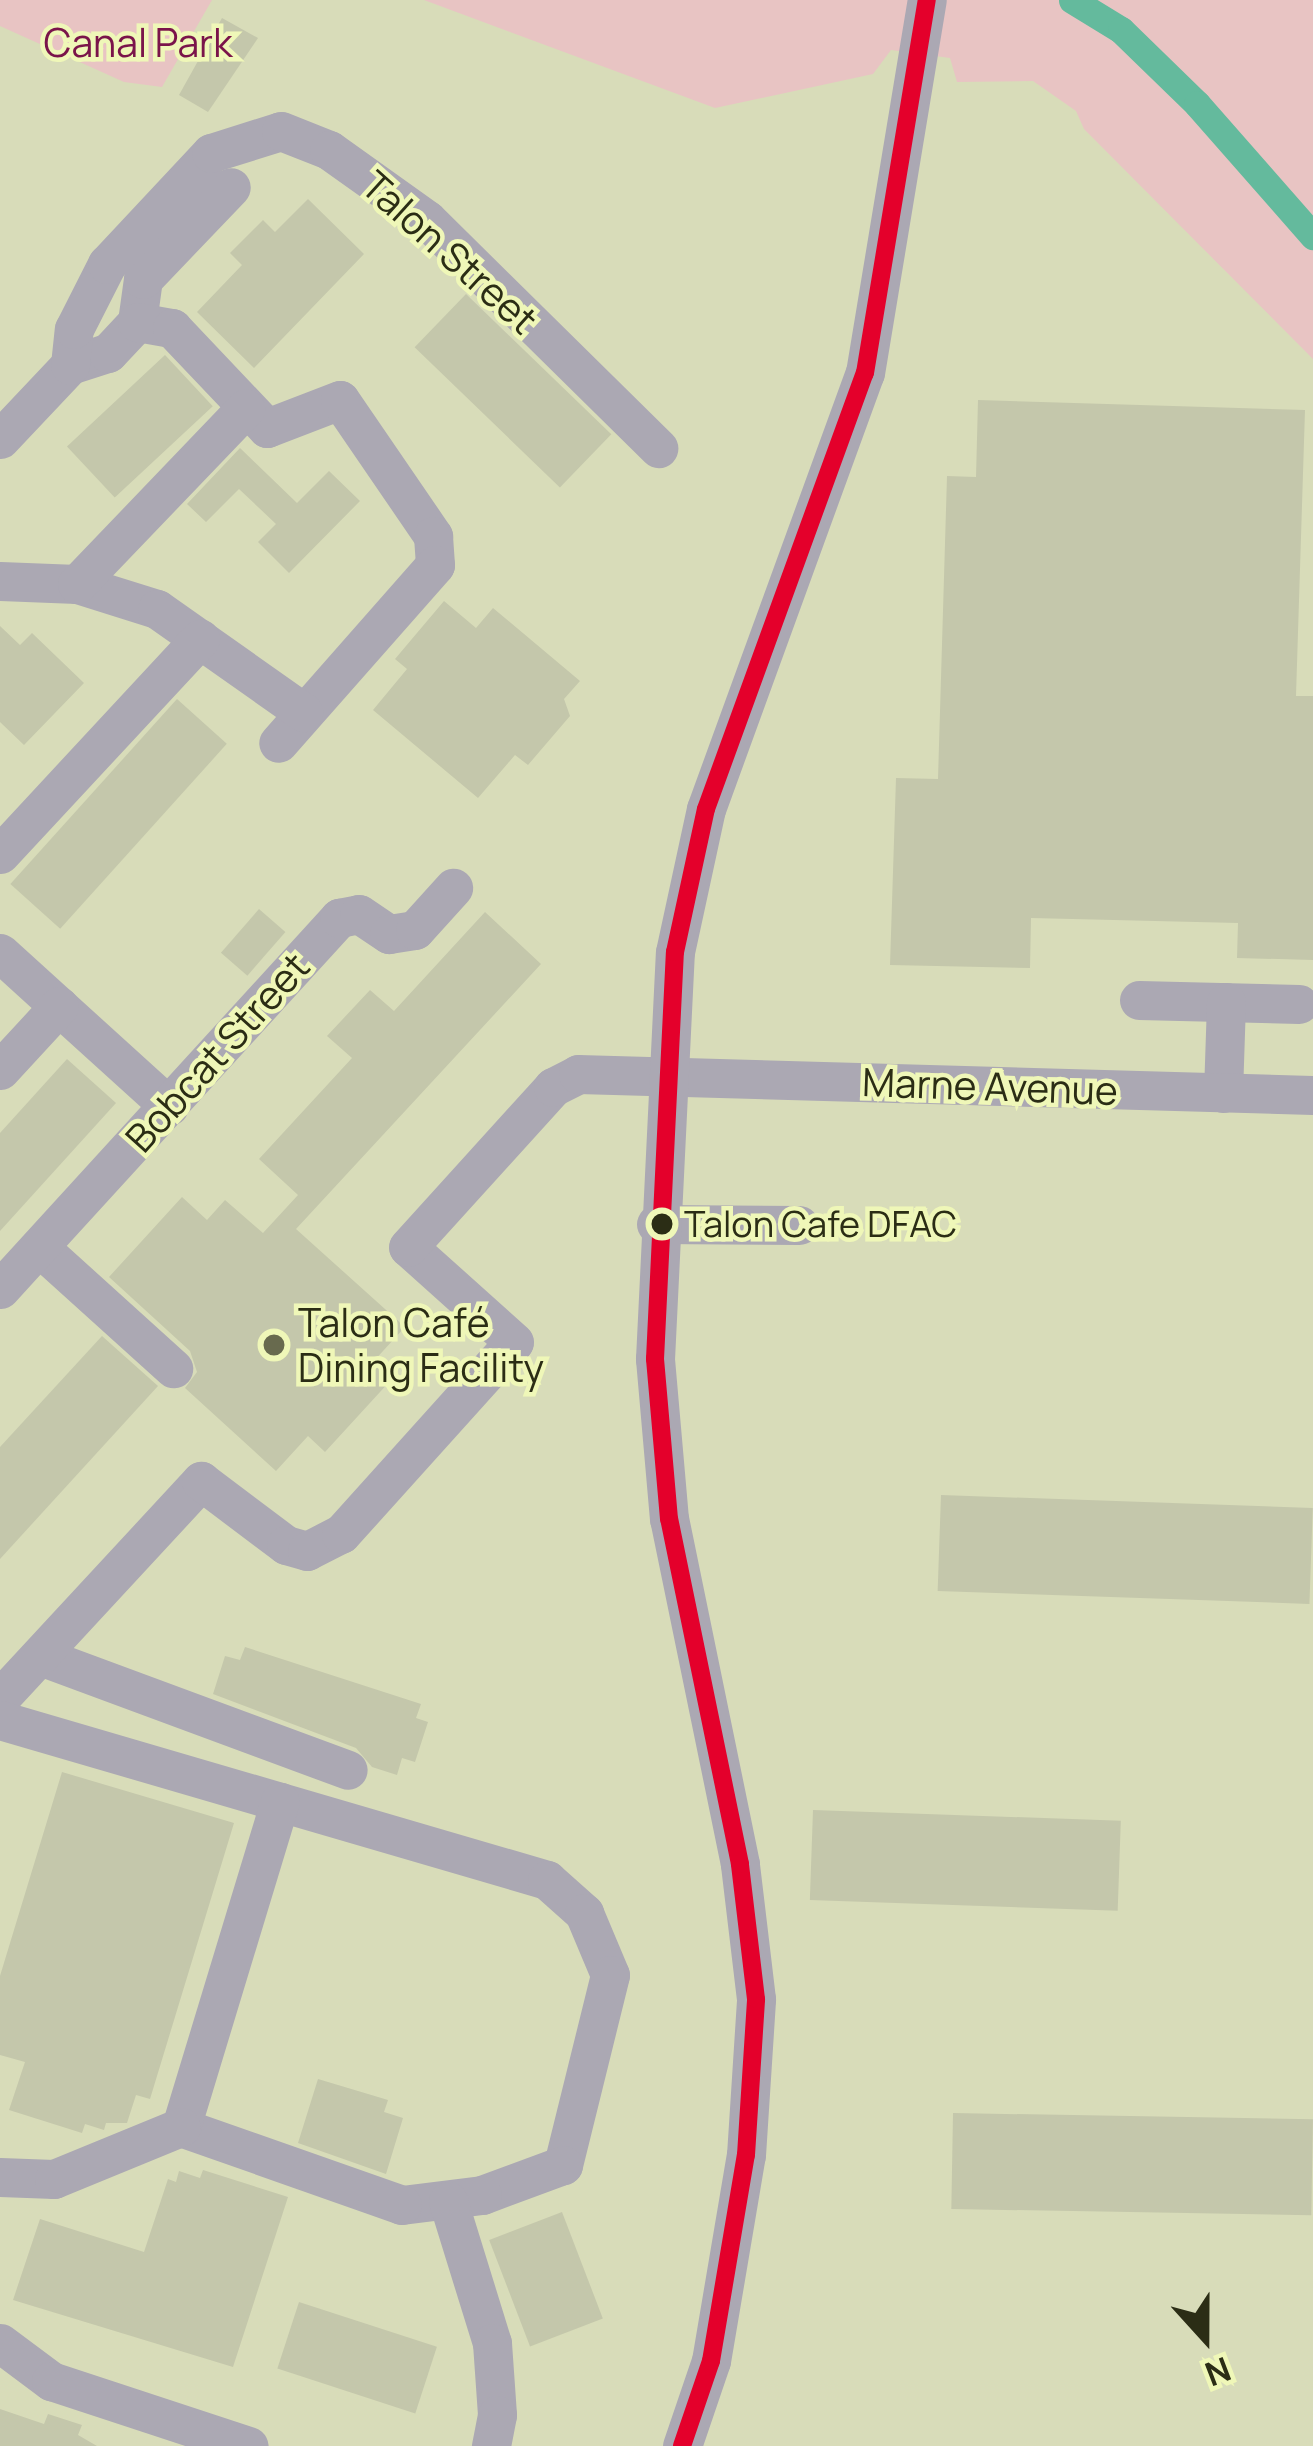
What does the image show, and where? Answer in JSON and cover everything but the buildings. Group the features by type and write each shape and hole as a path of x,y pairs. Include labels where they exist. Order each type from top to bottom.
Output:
{"street":[{"path":"682,2446 724,2365 746,2155 755,1999 740,1864 668,1519 655,1359 656,1224 675,952 706,809 866,373 927,0"},
{"name":"Talon Street","path":"0,439 70,365 74,329 107,264 211,153 281,131 329,150 427,220 658,448"},
{"path":"70,365 108,353 137,322 143,279 232,187"},
{"path":"137,322 172,328 267,428 340,400 433,536 435,565 278,742"},
{"path":"77,584 245,409"},
{"path":"0,612 14,581 77,584 158,609 303,712"},
{"path":"0,854 200,639"},
{"name":"Bobcat Street","path":"0,1289 339,918 359,914 389,934 415,930 453,888"},
{"path":"0,953 169,1106"},
{"path":"1139,1000 1299,1004"},
{"path":"1223,1093 1226,1002"},
{"path":"0,1070 59,1006"},
{"name":"Marne Avenue","path":"40,1656 201,1481 286,1545 307,1551 333,1543 514,1342 408,1247 553,1087 578,1074 1313,1095"},
{"path":"656,1224 799,1225"},
{"path":"39,1246 173,1368"},
{"path":"0,1699 40,1656 348,1770"},
{"path":"0,1720 547,1880 584,1913 610,1975 599,2036 563,2165 448,2201 402,2205 181,2127 54,2179 0,2177"},
{"path":"181,2127 280,1802"},
{"path":"448,2201 491,2343 497,2415 491,2446"},
{"path":"0,2343 51,2381 249,2446"}],"green space":[{"name":"Canal Park","path":"0,0 212,0 162,87 124,82 0,26"},
{"path":"424,0 1313,0 1313,359 1084,129 1076,111 1033,81 957,82 950,58 891,50 873,74 715,108"}],"waterway":[{"path":"1072,0 1121,30 1197,104 1313,236"}],"transit line":[{"path":"682,2446 711,2361 746,2155 756,1999 740,1864 669,1519 655,1359 675,952 706,809 865,373 927,0"}],"place":[{"name":"Talon Cafe DFAC","path":"662,1224"},
{"name":"Talon Café Dining Facility","path":"274,1345"}]}
